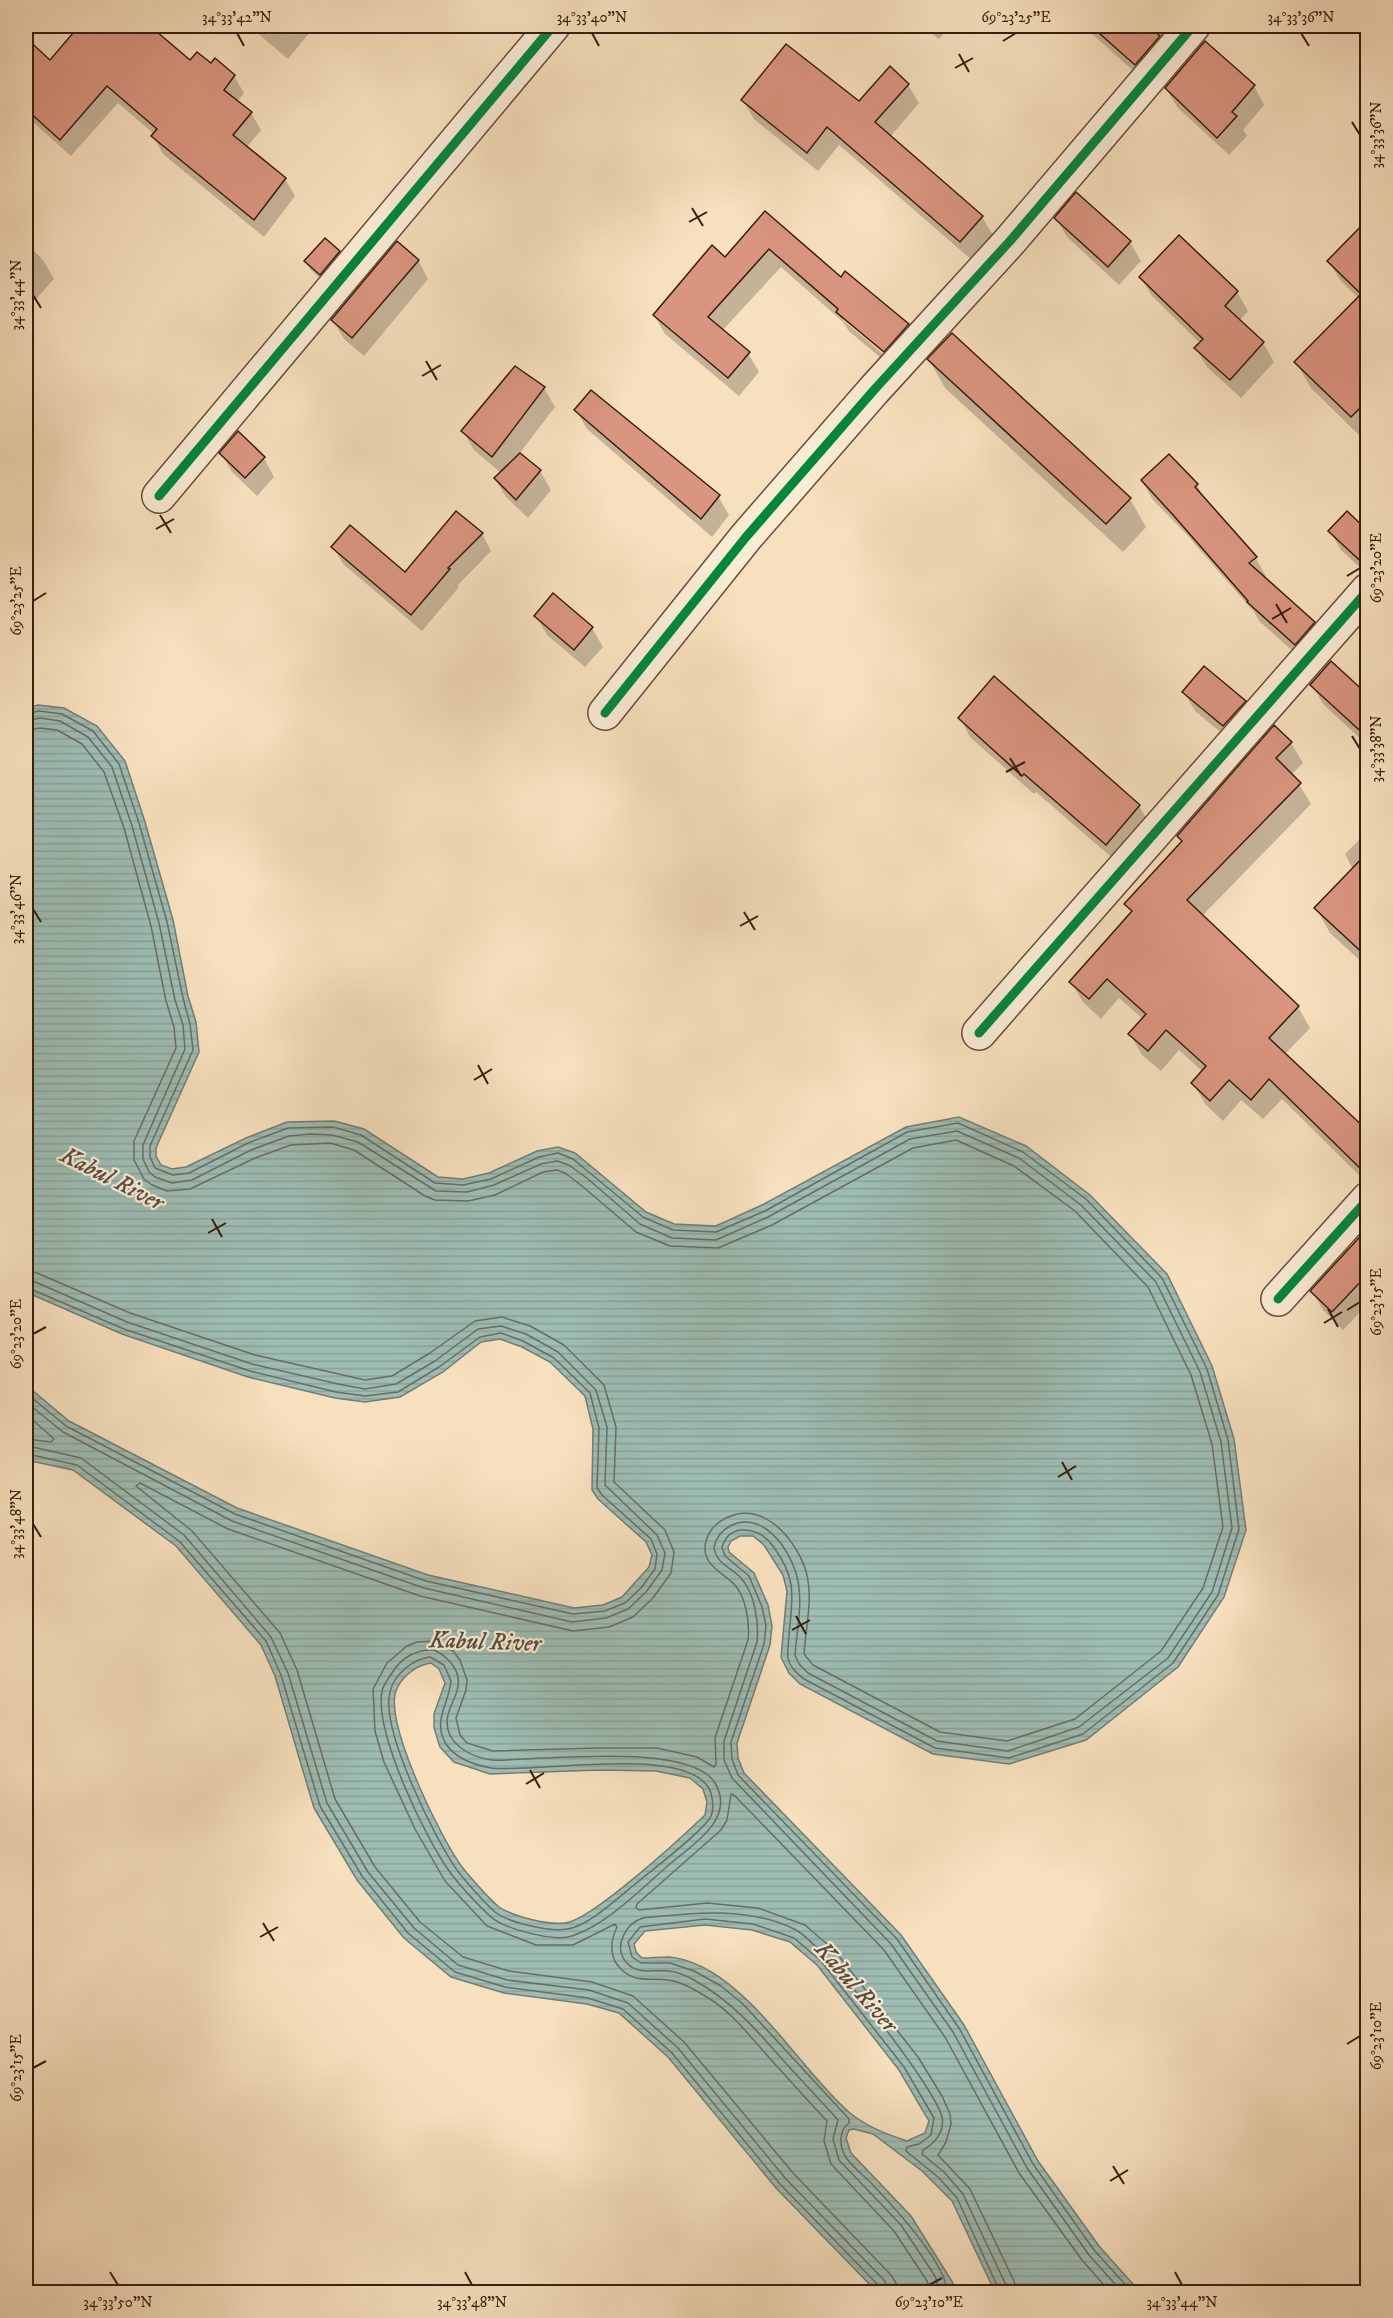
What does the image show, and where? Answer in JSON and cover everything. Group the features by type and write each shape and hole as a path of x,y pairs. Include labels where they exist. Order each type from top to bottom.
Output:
{"street":[{"path":"159,496 553,26"},
{"path":"605,713 746,537 874,390 1010,241 1193,26"},
{"path":"979,1033 1368,590"},
{"path":"1278,1299 1368,1199"}],"water":[{"name":"Kabul River","path":"38,705 64,708 97,726 125,761 145,822 173,920 188,996 196,1022 199,1052 156,1148 156,1156 161,1165 172,1169 186,1167 246,1138 287,1122 334,1121 364,1129 438,1177 463,1179 489,1173 537,1151 558,1147 575,1153 646,1212 674,1224 716,1226 762,1205 906,1127 959,1117 1026,1146 1090,1195 1167,1274 1212,1366 1234,1439 1246,1530 1224,1597 1178,1667 1086,1740 1009,1764 933,1754 800,1684 789,1673 781,1657 787,1591 783,1575 764,1545 753,1536 740,1536 731,1541 728,1547 729,1552 754,1573 768,1605 772,1626 770,1645 737,1743 738,1758 744,1773 901,1935 964,2025 1038,2161 1099,2246 1140,2292 995,2292 952,2201 922,2171 873,2134 854,2129 849,2130 846,2138 851,2153 911,2216 953,2283 953,2292 877,2292 776,2188 668,2057 619,2013 587,2004 504,1993 451,1977 404,1938 357,1880 314,1808 275,1676 261,1645 176,1546 73,1470 31,1461 26,1463 26,1385 69,1421 237,1508 428,1575 574,1608 603,1605 622,1597 649,1567 652,1555 646,1542 598,1499 592,1490 593,1429 585,1396 550,1362 522,1347 500,1339 481,1342 443,1372 400,1397 365,1402 335,1398 248,1377 122,1334 26,1292 26,708","holes":["431,1663 439,1669 445,1683 434,1714 434,1728 440,1747 454,1762 490,1774 599,1770 656,1771 690,1778 703,1789 707,1802 705,1815 636,1876 578,1919 565,1923 550,1923 505,1911 495,1904 462,1867 441,1832 407,1757 399,1732 395,1711 397,1688 409,1673 420,1666","705,1925 752,1930 790,1942 817,1965 899,2070 929,2121 925,2133 907,2141 863,2122 831,2094 767,2021 720,1978 695,1964 669,1957 642,1958 636,1952 634,1944 645,1931"]}],"building":[{"path":"79,26 150,26 190,60 197,52 211,63 215,58 235,75 224,90 252,112 233,135 286,178 254,220 151,136 157,129 107,86 60,140 26,109 26,38 50,60"},
{"path":"1091,26 1148,26 1160,36 1135,65"},
{"path":"1205,41 1255,85 1232,112 1237,116 1217,138 1165,88"},
{"path":"786,44 859,101 890,66 909,84 875,122 983,216 960,242 827,127 807,153 741,100"},
{"path":"1076,192 1131,241 1108,267 1054,218"},
{"path":"765,211 841,277 845,271 909,324 884,352 836,312 838,309 769,249 708,317 750,352 728,378 653,315 712,245 725,257"},
{"path":"1368,219 1368,400 1351,417 1294,362 1361,294 1327,261"},
{"path":"1179,235 1238,291 1225,306 1264,342 1230,380 1194,348 1203,339 1139,277"},
{"path":"325,238 340,251 320,275 304,261"},
{"path":"397,241 419,260 352,338 331,320"},
{"path":"952,333 1131,498 1106,524 927,359"},
{"path":"515,366 545,387 492,457 461,431"},
{"path":"591,390 720,495 701,519 574,410"},
{"path":"238,431 265,457 245,478 219,453"},
{"path":"520,453 541,470 516,500 494,478"},
{"path":"1169,454 1198,484 1195,487 1257,557 1249,563 1315,622 1295,645 1247,602 1141,480"},
{"path":"456,511 483,533 448,568 450,569 411,615 331,547 350,525 405,572"},
{"path":"1347,511 1368,531 1368,568 1328,531"},
{"path":"553,593 593,627 574,650 534,616"},
{"path":"1331,661 1368,695 1368,738 1310,685"},
{"path":"1204,666 1246,701 1223,726 1182,692"},
{"path":"994,676 1140,805 1106,845 1024,774 1022,776 958,718"},
{"path":"1274,725 1292,742 1276,758 1301,783 1187,900 1299,1006 1269,1038 1368,1131 1368,1176 1269,1079 1251,1100 1229,1080 1210,1101 1191,1083 1206,1066 1166,1030 1148,1051 1128,1034 1146,1014 1107,979 1089,999 1069,982 1132,911 1124,904 1182,841 1177,836"},
{"path":"1368,852 1368,958 1314,908"},
{"path":"1368,1228 1368,1274 1332,1312 1310,1291"}],"cycle path":[{"path":"159,496 553,26"},
{"path":"605,713 746,537 874,390 1010,241 1193,26"},
{"path":"979,1033 1368,590"},
{"path":"1278,1299 1368,1199"}]}
